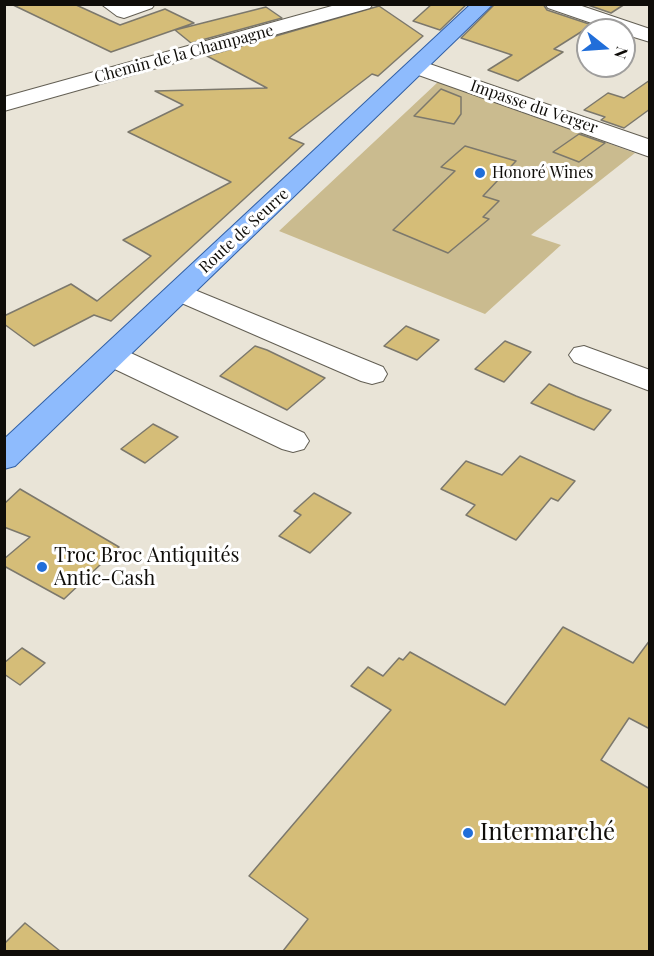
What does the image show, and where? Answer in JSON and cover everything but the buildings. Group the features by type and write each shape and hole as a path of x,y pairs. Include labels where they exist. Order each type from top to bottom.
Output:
{"main road":[{"name":"Route de Seurre","path":"4,458 483,4"}],"street":[{"path":"111,4 124,12 145,4"},
{"name":"Chemin de la Champagne","path":"4,104 363,4"},
{"path":"555,4 650,36"},
{"name":"Impasse du Verger","path":"417,67 646,146"},
{"path":"180,292 372,374"},
{"path":"584,355 650,381"},
{"path":"112,356 293,441"}],"shaded area":[{"path":"438,82 635,153 531,235 561,245 485,314 279,231"}],"place":[{"name":"Honoré Wines","path":"480,173"},
{"name":"Troc Broc Antiquités Antic-Cash","path":"42,567"},
{"name":"Intermarché","path":"468,833"}]}
